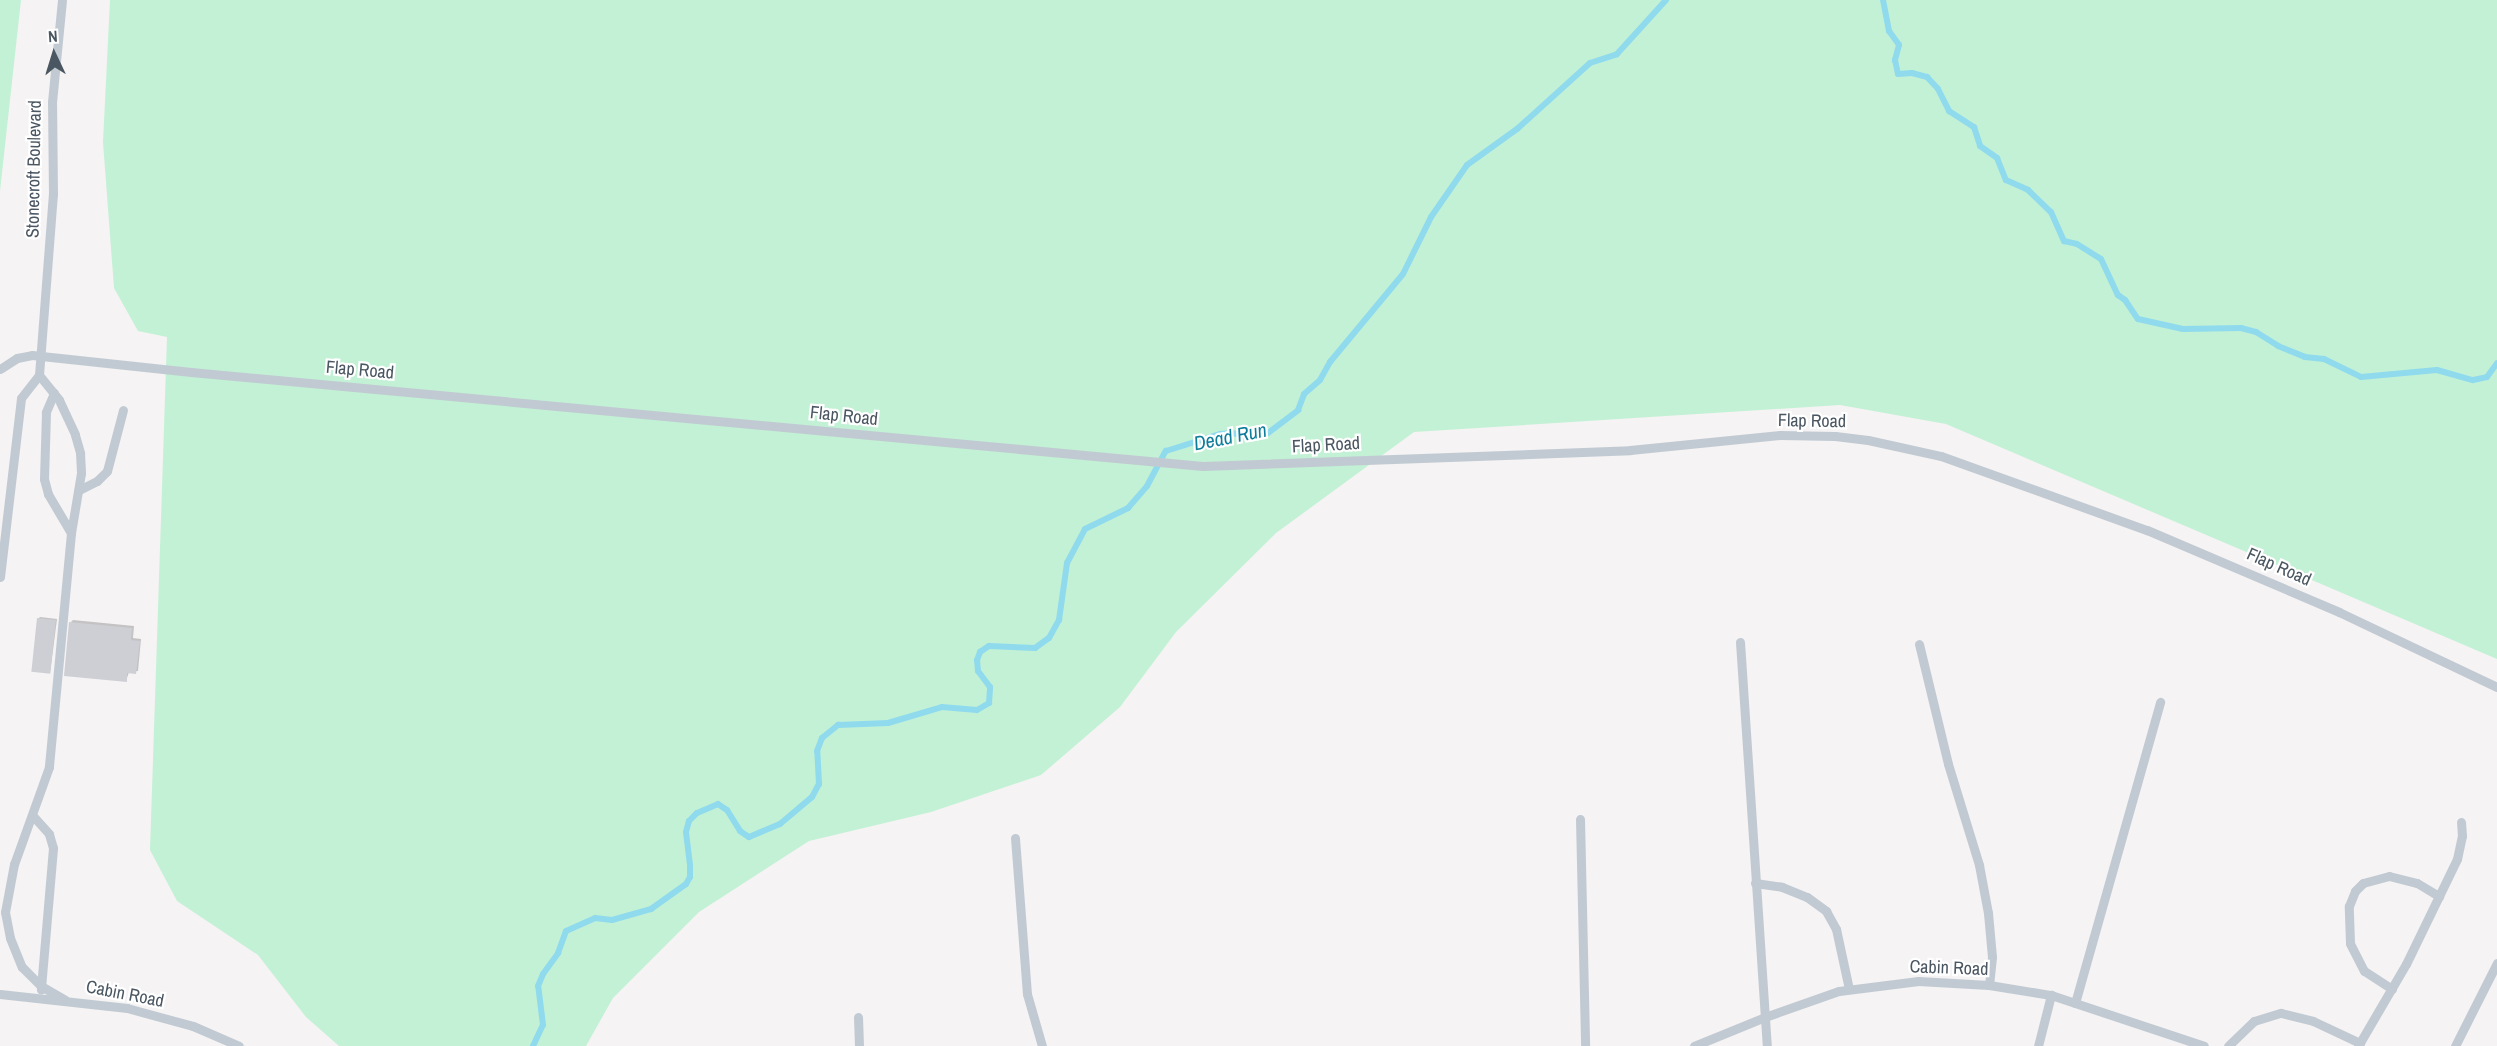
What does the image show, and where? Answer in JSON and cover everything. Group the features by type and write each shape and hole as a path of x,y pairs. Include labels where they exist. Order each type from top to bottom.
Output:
{"lane":[{"name":"Stonecroft Boulevard","path":"39,375 53,194 52,102 62,0"},
{"name":"Flap Road","path":"0,369 5,363 17,358 40,356 1173,464 1270,464 1630,450 1780,435 1835,436 1868,440 1941,456 2147,530 2339,612 2497,687"},
{"path":"0,577 21,398 39,375 54,393 78,444 81,473 71,533 52,750 49,767 33,816 14,864 0,934"},
{"path":"54,393 46,412 44,479 48,494 71,533"},
{"path":"79,490 97,481 107,471 123,410"},
{"path":"1740,642 1767,1046"},
{"path":"1919,644 1948,764 1979,865 1988,913 1992,957 1989,985"},
{"path":"2076,1003 2160,702"},
{"path":"33,816 49,834 53,848 40,998"},
{"path":"1580,819 1585,1046"},
{"path":"2228,1046 2254,1021 2281,1013 2313,1021 2359,1044 2392,989 2457,859 2462,836 2461,822"},
{"path":"1015,838 1026,986 1042,1046"},
{"path":"2392,989 2364,971 2349,943 2349,906 2355,891 2363,883 2389,876 2417,883 2439,896"},
{"path":"1755,884 1782,887 1807,897 1826,911 1836,929 1850,989"},
{"path":"5,912 10,938 22,967 41,986 64,1000"},
{"path":"2455,1046 2497,963"},
{"name":"Cabin Road","path":"1694,1046 1765,1017 1850,989 1918,981 1989,985 2051,995 2204,1046"},
{"name":"Cabin Road","path":"0,994 127,1008 193,1026 239,1046"},
{"path":"2038,1046 2051,995"},
{"path":"858,1017 859,1046"}],"green space":[{"path":"0,0 21,0 0,191"},
{"path":"110,0 2497,0 2497,659 1946,424 1840,405 1414,432 1276,533 1176,632 1120,707 1041,775 931,812 809,841 699,912 613,998 586,1046 339,1046 306,1017 258,955 177,901 150,850 167,337 138,331 114,288 103,142"}],"building":[{"path":"37,618 56,620 50,674 31,672"},
{"path":"69,622 132,628 131,640 140,641 136,674 127,673 127,682 64,676"}],"waterway":[{"name":"Dead Run","path":"533,1046 543,1025 538,986 543,974 558,953 566,931 595,918 612,920 651,909 686,884 690,877 686,832 689,821 697,813 718,804 727,810 740,831 749,837 780,824 812,797 819,784 817,751 822,738 838,725 888,723 942,707 977,710 989,703 990,687 978,671 977,660 980,652 989,646 1035,648 1049,638 1059,620 1067,563 1085,529 1128,508 1147,486 1166,451 1220,434 1232,433 1249,437 1268,433 1298,410 1304,394 1320,380 1330,362 1403,274 1431,217 1467,165 1517,129 1590,63 1617,54 1666,0"},
{"path":"1883,0 1889,31 1899,45 1895,60 1898,74 1912,73 1927,77 1938,89 1949,111 1974,127 1980,146 1997,158 2006,180 2028,190 2051,212 2064,241 2077,244 2101,259 2118,295 2125,300 2138,319 2183,329 2241,328 2256,332 2278,346 2305,357 2324,359 2361,377 2437,370 2473,380 2487,377 2497,363"}]}
